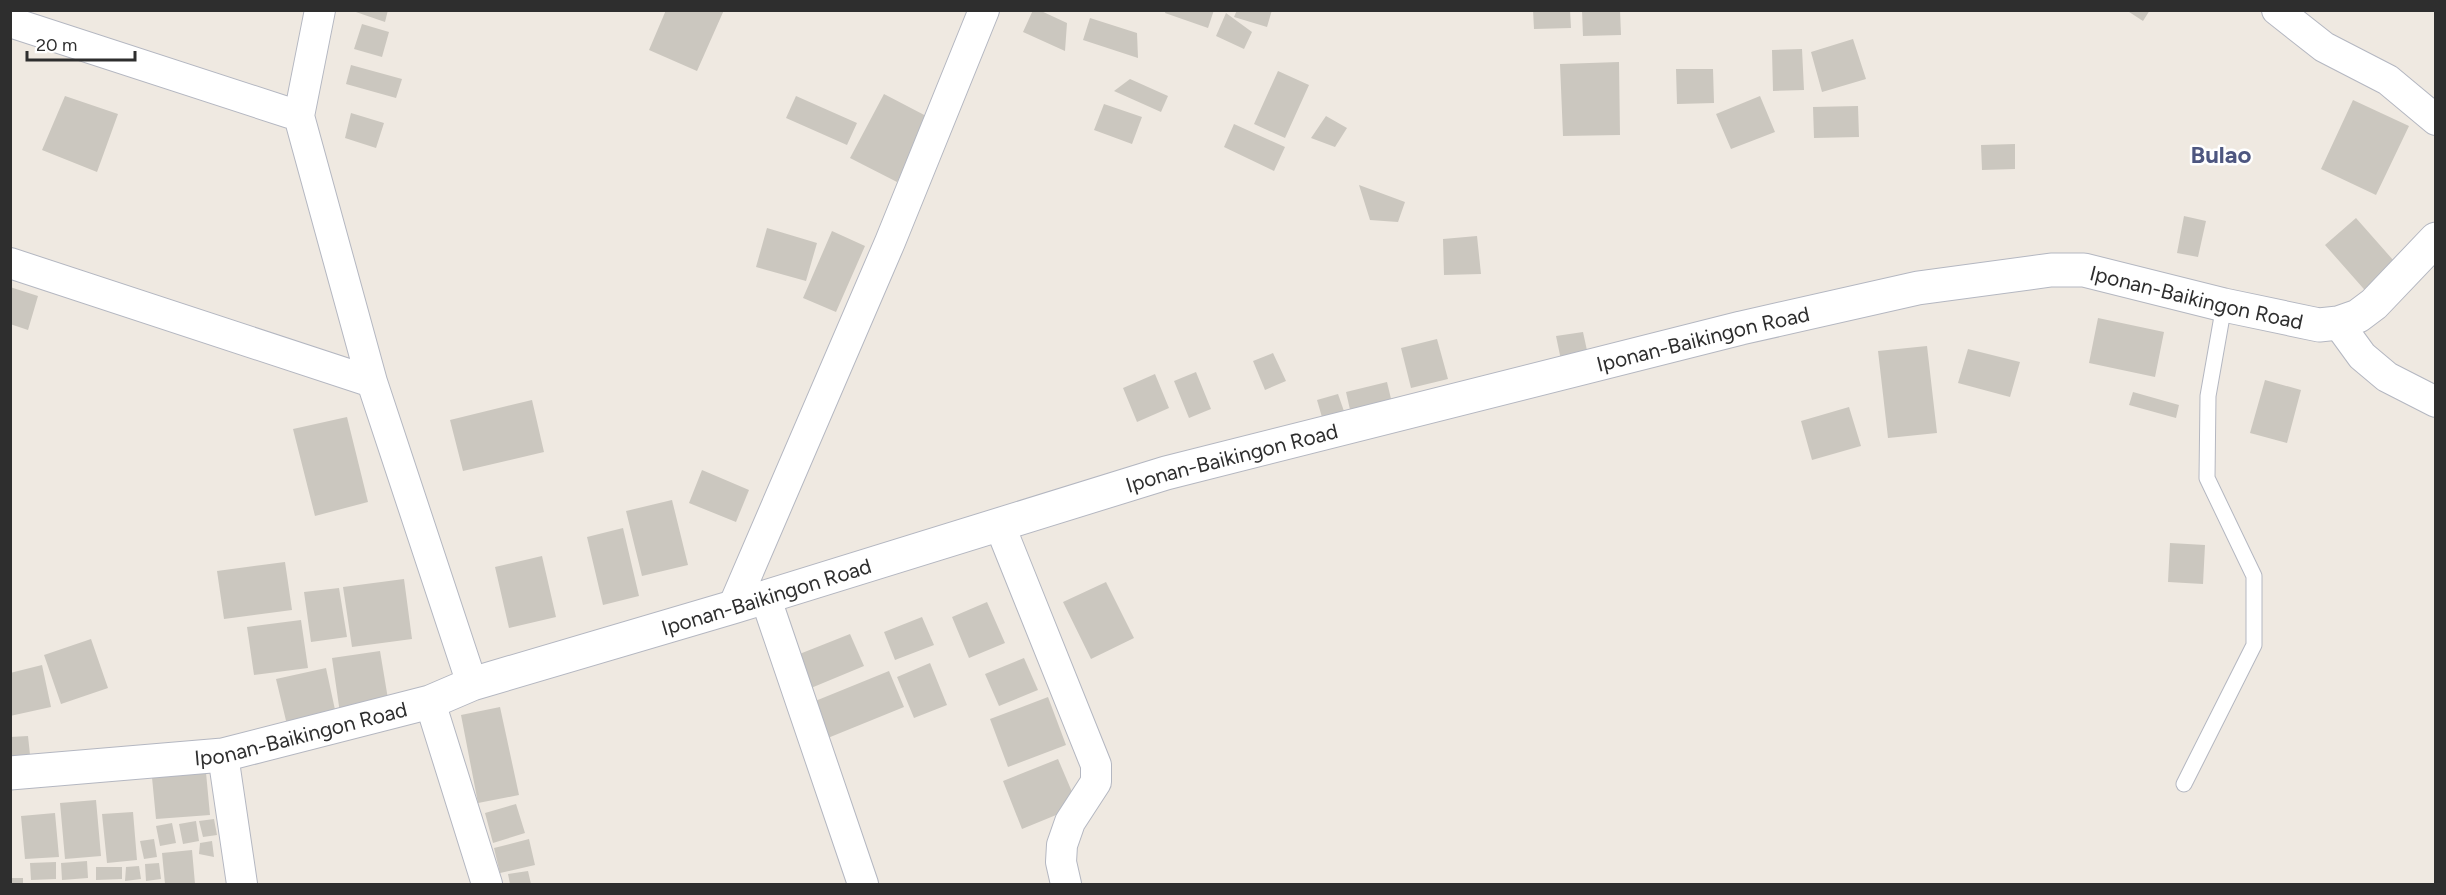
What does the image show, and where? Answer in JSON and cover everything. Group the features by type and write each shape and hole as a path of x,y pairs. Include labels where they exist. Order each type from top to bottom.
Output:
{"street":[{"path":"320,10 299,116 372,382 472,684"},
{"path":"733,607 890,242 984,10"},
{"path":"2277,10 2324,47 2388,80 2436,120"},
{"path":"10,22 299,116"},
{"name":"Iponan-Baikingon Road","path":"10,773 223,755 430,702 472,684 733,607 1178,470 1741,328 1918,288 2051,270 2084,270 2224,305 2319,325 2338,323 2358,316 2374,304 2436,239"},
{"path":"10,263 84,285 372,382"},
{"path":"2338,323 2362,356 2386,377 2436,402"},
{"path":"1000,526 1096,765 1096,782 1070,822 1062,845 1061,862 1066,885"},
{"path":"765,596 863,885"},
{"path":"430,702 487,885"},
{"path":"223,755 242,885"}],"lane":[{"path":"2184,784 2254,645 2254,576 2206,478 2208,396 2224,305"}],"building":[{"path":"350,10 388,10 385,22"},
{"path":"666,10 724,10 697,71 649,50"},
{"path":"1033,10 1039,10 1067,23 1065,51 1023,32"},
{"path":"1166,10 1214,10 1208,28 1165,13"},
{"path":"1237,10 1272,10 1267,27 1234,17"},
{"path":"1533,10 1570,10 1571,28 1534,29"},
{"path":"1582,10 1620,10 1621,35 1583,36"},
{"path":"2126,10 2150,10 2143,21"},
{"path":"1226,13 1252,32 1244,49 1216,36"},
{"path":"1090,18 1137,33 1138,58 1083,40"},
{"path":"362,24 389,32 382,57 354,49"},
{"path":"1853,39 1866,79 1822,92 1811,52"},
{"path":"1802,49 1804,90 1773,91 1772,50"},
{"path":"1619,62 1620,135 1563,136 1560,64"},
{"path":"351,65 402,79 396,98 346,84"},
{"path":"1676,69 1713,69 1714,103 1677,104"},
{"path":"1278,71 1309,85 1285,138 1254,124"},
{"path":"1130,79 1168,96 1161,112 1114,91"},
{"path":"884,94 930,118 897,182 850,158"},
{"path":"65,96 118,114 97,172 42,150"},
{"path":"796,96 857,123 847,145 786,118"},
{"path":"1760,96 1775,132 1731,149 1716,114"},
{"path":"2353,100 2409,126 2376,195 2321,169"},
{"path":"1104,104 1142,117 1132,144 1094,130"},
{"path":"1858,106 1859,137 1814,138 1813,107"},
{"path":"351,113 384,123 376,148 345,138"},
{"path":"1326,116 1347,128 1335,147 1311,138"},
{"path":"1234,124 1285,147 1274,171 1224,147"},
{"path":"2015,144 2015,169 1982,170 1981,145"},
{"path":"1359,185 1405,202 1398,222 1370,220"},
{"path":"2184,216 2206,221 2198,257 2177,253"},
{"path":"2356,218 2401,269 2370,296 2325,245"},
{"path":"767,228 817,243 806,281 756,267"},
{"path":"832,231 865,246 836,312 803,298"},
{"path":"1477,236 1481,274 1444,275 1443,239"},
{"path":"10,287 38,296 28,330 10,324"},
{"path":"2098,318 2164,332 2155,377 2089,363"},
{"path":"1583,332 1588,355 1561,360 1556,336"},
{"path":"1437,339 1448,379 1411,388 1401,348"},
{"path":"1927,346 1937,433 1888,438 1878,351"},
{"path":"1968,349 2020,362 2010,397 1958,383"},
{"path":"1273,353 1286,381 1265,390 1253,361"},
{"path":"1196,372 1211,409 1189,418 1174,381"},
{"path":"1155,374 1169,408 1137,422 1123,388"},
{"path":"2265,380 2301,390 2287,443 2250,433"},
{"path":"1387,382 1392,403 1351,414 1346,392"},
{"path":"2133,392 2179,405 2176,418 2129,405"},
{"path":"1338,394 1346,417 1324,424 1317,400"},
{"path":"532,400 544,452 463,471 450,420"},
{"path":"1849,407 1861,446 1812,460 1801,421"},
{"path":"347,417 368,502 315,516 293,429"},
{"path":"702,470 749,490 736,522 689,503"},
{"path":"672,500 688,565 642,576 626,511"},
{"path":"623,528 639,596 603,605 587,537"},
{"path":"2170,543 2205,545 2203,584 2168,582"},
{"path":"542,556 556,617 509,628 495,567"},
{"path":"285,562 292,610 224,619 217,571"},
{"path":"404,579 412,639 352,647 343,587"},
{"path":"1106,582 1134,638 1091,659 1063,602"},
{"path":"339,588 347,637 311,642 304,592"},
{"path":"987,602 1005,643 969,658 952,617"},
{"path":"922,617 934,645 895,660 884,632"},
{"path":"301,620 308,668 254,675 247,627"},
{"path":"850,634 864,666 811,688 797,655"},
{"path":"91,639 108,688 61,704 44,655"},
{"path":"380,651 389,705 340,713 332,658"},
{"path":"1024,658 1038,690 999,706 985,674"},
{"path":"930,663 947,705 914,718 897,677"},
{"path":"42,665 51,707 10,716 10,673"},
{"path":"326,668 337,719 288,729 276,679"},
{"path":"889,671 904,707 818,742 803,706"},
{"path":"1048,697 1066,745 1008,767 990,719"},
{"path":"500,707 519,795 478,803 461,715"},
{"path":"28,736 31,764 10,765 10,737"},
{"path":"1058,759 1078,806 1022,829 1003,781"},
{"path":"205,762 210,815 156,819 151,767"},
{"path":"96,800 101,856 65,859 60,803"},
{"path":"516,804 525,833 493,843 485,813"},
{"path":"133,812 137,860 107,863 102,814"},
{"path":"55,813 59,857 25,859 21,816"},
{"path":"214,819 217,835 203,837 199,821"},
{"path":"196,821 199,841 183,844 179,824"},
{"path":"172,823 176,843 160,846 156,826"},
{"path":"154,839 157,857 144,859 140,841"},
{"path":"529,839 535,865 500,873 494,848"},
{"path":"212,841 214,857 199,854 200,843"},
{"path":"192,850 195,884 165,884 162,853"},
{"path":"87,861 88,878 62,880 61,863"},
{"path":"56,862 56,879 31,880 30,863"},
{"path":"159,863 161,879 146,881 145,864"},
{"path":"139,866 141,879 125,881 126,867"},
{"path":"96,867 122,867 122,879 96,880"},
{"path":"528,871 531,884 510,884 508,874"},
{"path":"10,878 23,878 23,884 10,884"}],"district":[{"name":"Bulao","path":"2221,154"}]}
